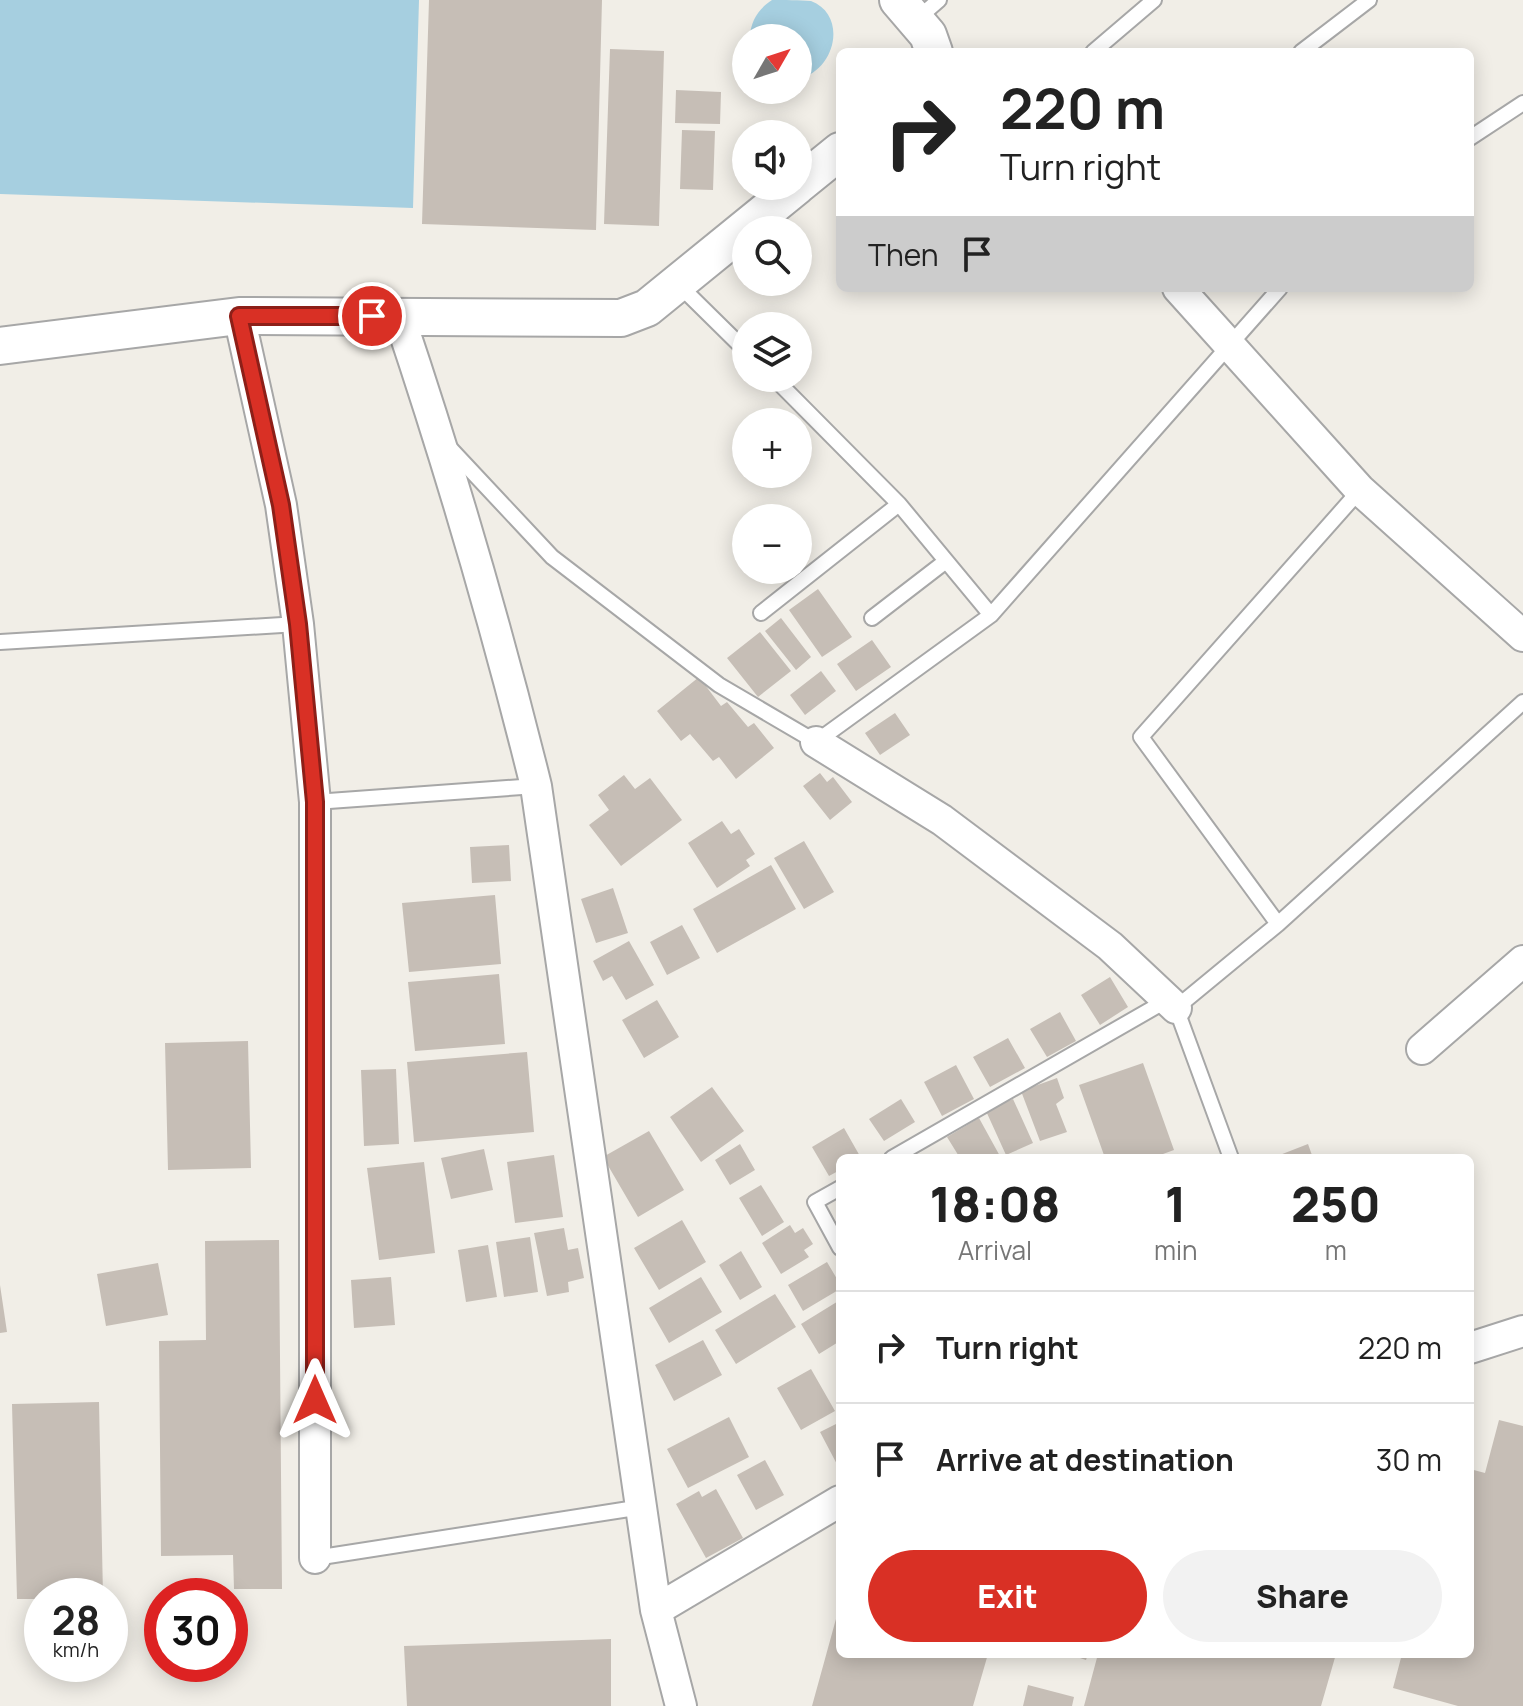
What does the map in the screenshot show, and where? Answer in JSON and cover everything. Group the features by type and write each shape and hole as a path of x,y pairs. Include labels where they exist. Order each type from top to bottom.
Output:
{"street":[{"path":"918,7 933,48"},
{"path":"812,174 836,154"},
{"path":"0,346 239,316 621,318 647,308 780,200"},
{"path":"1182,292 1360,490 1523,636"},
{"path":"239,316 281,505 298,624 315,802 315,1558"},
{"path":"399,316 440,437 511,683 536,786 656,1610 681,1706"},
{"path":"816,742 942,820 1110,946 1173,1004"},
{"path":"1422,1049 1523,961"},
{"path":"1474,1347 1523,1331"},
{"path":"656,1610 836,1503"}],"lane":[{"path":"1098,48 1154,0"},
{"path":"1306,48 1369,0"},
{"path":"1474,135 1523,103"},
{"path":"677,283 732,337"},
{"path":"440,437 552,557 719,685 816,742 991,615 1276,292"},
{"path":"788,392 899,504 991,615"},
{"path":"1278,924 1141,737 1360,490"},
{"path":"761,613 899,504"},
{"path":"872,618 946,561"},
{"path":"0,642 298,624"},
{"path":"899,1154 1173,1004 1278,924 1523,702"},
{"path":"315,802 536,786"},
{"path":"1173,1004 1229,1154"},
{"path":"836,1190 815,1202 836,1241"},
{"path":"315,1558 642,1507"}],"water":[{"path":"0,0 419,0 413,208 0,194"},
{"path":"772,0 811,1 823,8 830,18 833,42 829,54 812,73 812,24 753,24 762,8"}],"building":[{"path":"429,0 602,0 596,230 422,224"},
{"path":"610,49 664,51 659,226 604,224"},
{"path":"676,90 721,92 720,124 675,123"},
{"path":"682,130 715,131 713,190 680,189"},
{"path":"818,589 852,637 822,657 789,610"},
{"path":"781,618 811,657 796,670 765,631"},
{"path":"760,632 791,671 758,697 727,658"},
{"path":"872,640 891,667 856,691 837,664"},
{"path":"821,671 836,691 805,715 790,695"},
{"path":"699,677 721,706 727,702 748,727 754,723 774,748 736,779 719,757 713,761 690,734 681,741 657,711"},
{"path":"895,713 910,735 880,755 865,733"},
{"path":"820,773 827,782 833,777 852,802 830,820 803,786"},
{"path":"624,775 635,789 650,778 682,820 621,866 589,825 609,810 598,795"},
{"path":"722,821 731,834 739,829 755,854 746,860 750,866 717,888 688,843"},
{"path":"804,841 834,892 804,909 774,858"},
{"path":"509,845 511,881 472,883 470,847"},
{"path":"771,865 796,909 717,953 693,909"},
{"path":"613,888 628,933 596,943 581,899"},
{"path":"495,895 501,964 409,972 402,903"},
{"path":"682,925 700,958 667,975 650,942"},
{"path":"629,941 654,985 626,1000 612,976 603,981 593,961"},
{"path":"499,974 505,1044 415,1051 408,982"},
{"path":"1110,977 1128,1007 1100,1025 1081,995"},
{"path":"657,1000 679,1037 644,1058 622,1020"},
{"path":"1060,1012 1076,1041 1047,1057 1030,1029"},
{"path":"1008,1038 1025,1068 990,1087 973,1057"},
{"path":"248,1041 251,1168 168,1170 165,1043"},
{"path":"527,1052 534,1132 414,1142 407,1062"},
{"path":"1143,1063 1174,1150 1163,1154 1104,1154 1079,1085"},
{"path":"956,1065 974,1099 942,1116 924,1082"},
{"path":"396,1069 399,1144 364,1146 361,1070"},
{"path":"1057,1078 1064,1098 1056,1104 1067,1132 1040,1141 1021,1091"},
{"path":"712,1087 744,1131 701,1162 670,1117"},
{"path":"901,1099 915,1122 884,1141 869,1119"},
{"path":"1013,1099 1033,1143 1006,1154 986,1111"},
{"path":"979,1118 999,1154 958,1154 947,1137"},
{"path":"844,1128 859,1154 836,1154 836,1172 829,1176 812,1147"},
{"path":"649,1131 684,1190 638,1217 603,1157"},
{"path":"740,1144 755,1170 730,1185 715,1160"},
{"path":"1308,1144 1312,1154 1282,1154"},
{"path":"484,1149 493,1190 451,1199 441,1158"},
{"path":"554,1155 563,1217 515,1223 507,1162"},
{"path":"424,1162 435,1253 379,1260 367,1168"},
{"path":"761,1185 784,1222 762,1236 739,1198"},
{"path":"682,1220 706,1262 659,1290 634,1248"},
{"path":"790,1225 795,1233 803,1228 813,1244 804,1250 809,1257 781,1274 762,1243"},
{"path":"564,1228 568,1250 578,1248 584,1278 568,1282 569,1292 547,1296 534,1233"},
{"path":"530,1237 538,1292 504,1297 496,1242"},
{"path":"279,1240 282,1589 248,1589 248,1578 234,1578 233,1555 161,1556 159,1341 206,1340 205,1241"},
{"path":"488,1245 497,1297 466,1302 458,1250"},
{"path":"741,1251 762,1287 740,1300 719,1265"},
{"path":"827,1262 836,1277 836,1291 803,1311 788,1285"},
{"path":"158,1263 168,1315 106,1326 97,1274"},
{"path":"391,1277 395,1325 354,1328 351,1280"},
{"path":"701,1277 722,1312 669,1343 649,1308"},
{"path":"0,1285 7,1332 0,1333"},
{"path":"775,1294 796,1327 736,1364 715,1330"},
{"path":"836,1302 836,1343 819,1354 801,1324"},
{"path":"703,1340 722,1375 674,1401 655,1365"},
{"path":"811,1369 835,1411 801,1430 777,1388"},
{"path":"99,1402 103,1578 24,1578 24,1599 17,1599 12,1404"},
{"path":"729,1417 749,1457 688,1488 667,1449"},
{"path":"1499,1420 1523,1426 1523,1706 1458,1706 1393,1688 1401,1658 1474,1658 1474,1470 1485,1473"},
{"path":"836,1424 836,1462 820,1432"},
{"path":"765,1460 784,1495 756,1510 737,1475"},
{"path":"716,1489 743,1538 706,1558 676,1504 699,1491 702,1497"},
{"path":"836,1619 836,1658 987,1658 973,1706 812,1706"},
{"path":"611,1639 611,1706 407,1706 404,1646"},
{"path":"1097,1658 1335,1658 1321,1706 1084,1706"},
{"path":"1028,1685 1074,1697 1072,1706 1023,1706"}],"route":[{"path":"315,1400 315,802 298,624 281,505 239,316 372,316"}]}
